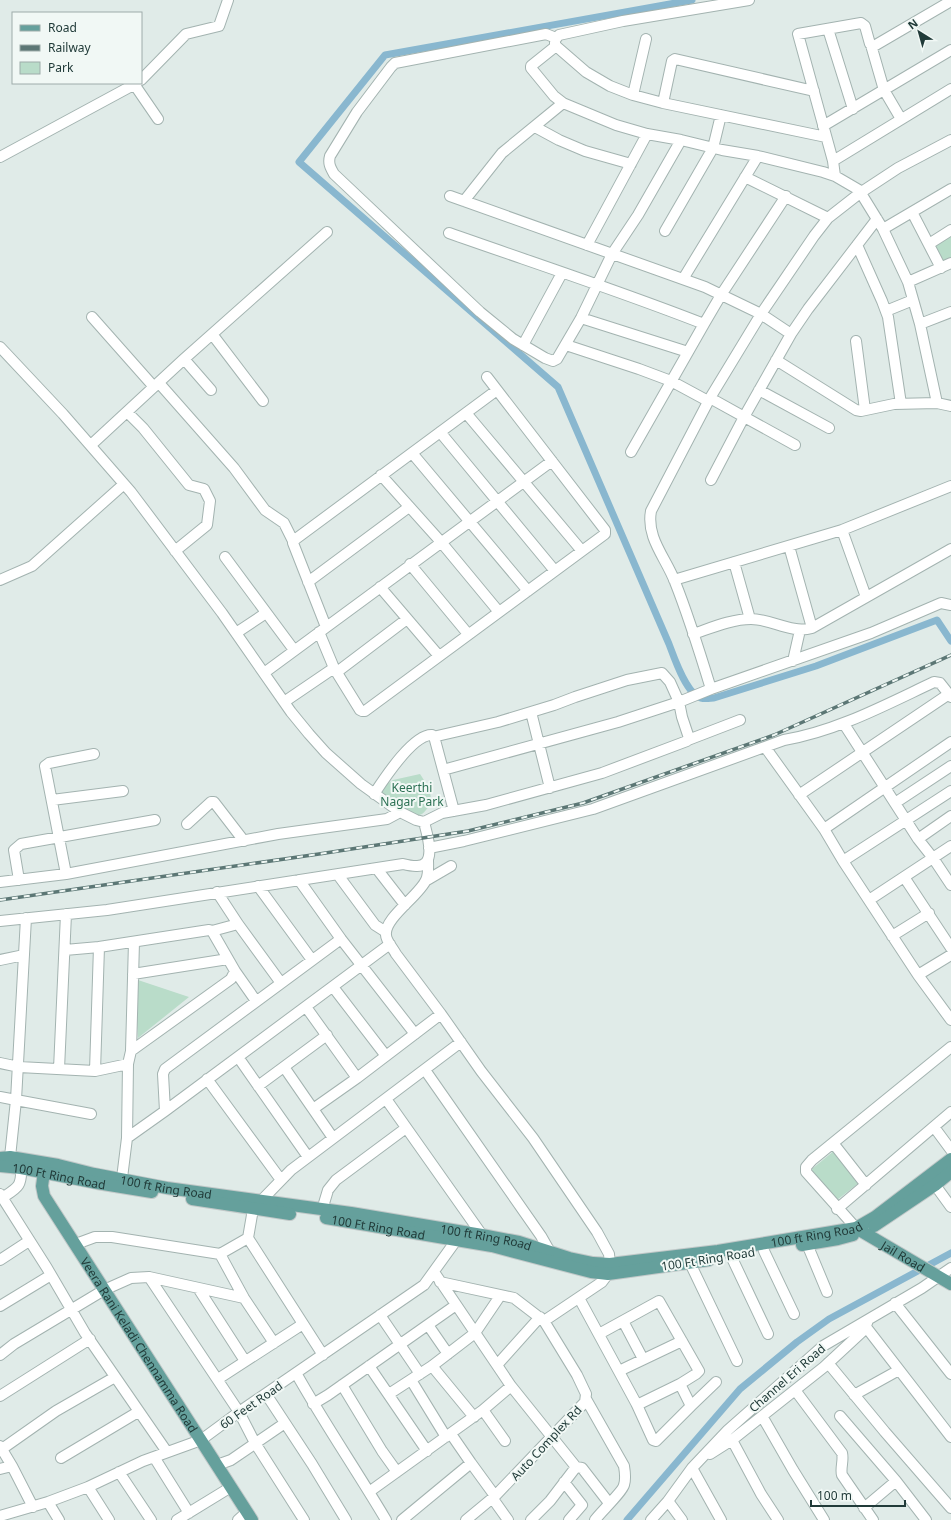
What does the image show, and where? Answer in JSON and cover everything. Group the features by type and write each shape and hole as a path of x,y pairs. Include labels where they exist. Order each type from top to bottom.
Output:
{"main road":[{"name":"100 ft Ring Road","path":"2,1162 45,1168 58,1165 94,1174 122,1178 257,1205 322,1210 399,1221 460,1236 482,1235 519,1242 610,1269 859,1230 951,1160"},
{"name":"100 Ft Ring Road","path":"2,1162 21,1168 45,1168 96,1183 257,1205 362,1223 460,1236 591,1272 610,1269 690,1263 838,1239 859,1230 877,1225 935,1185 951,1172"},
{"name":"Veera Rani Keladi Chennamma Road","path":"45,1168 42,1186 44,1196 231,1487 246,1517"},
{"name":"Jail Road","path":"859,1230 951,1284"}],"street":[{"path":"142,77 186,34 218,26 228,0"},
{"path":"749,0 623,21 559,35 553,47 531,66 531,68 554,96 563,103 616,125 647,134 758,156 835,176 858,190 883,229 908,282 920,324 937,403"},
{"path":"871,45 878,45 951,1"},
{"path":"835,176 833,161 798,36 800,33 861,23 865,26 884,90 901,119"},
{"path":"828,29 852,109"},
{"path":"681,140 638,215 612,254 581,318 566,345 557,360 553,361 545,358 513,339 475,307 334,174 329,161 330,156 358,112 391,66 546,34 586,72 610,86 633,95 663,103 826,137"},
{"path":"633,95 646,39"},
{"path":"823,126 951,50"},
{"path":"663,103 672,61 675,59 814,91"},
{"path":"0,157 133,84"},
{"path":"138,84 158,119"},
{"path":"833,161 951,89"},
{"path":"464,201 502,153 563,103"},
{"path":"665,231 713,148 721,115"},
{"path":"535,127 559,140 585,151 631,164"},
{"path":"586,245 647,134"},
{"path":"712,689 674,580 659,552 654,539 650,516 651,511 671,470 709,400 761,314 828,218 860,193 898,168 951,140"},
{"path":"683,279 758,156"},
{"path":"745,177 828,218"},
{"path":"883,229 951,189"},
{"path":"450,196 705,287 761,314 791,334"},
{"path":"631,452 721,295 786,196"},
{"path":"912,212 941,268"},
{"path":"711,480 744,417 791,334 808,309 877,218"},
{"path":"929,244 951,230"},
{"path":"91,445 184,359 327,232"},
{"path":"449,233 562,273 598,284 704,324"},
{"path":"857,245 886,311 901,404"},
{"path":"908,282 951,263"},
{"path":"524,345 562,273"},
{"path":"886,311 913,300"},
{"path":"920,324 951,312"},
{"path":"92,317 234,468 265,510 284,523 293,541 308,582 335,670 362,711 365,711 605,534 605,530 487,377"},
{"path":"581,318 688,352"},
{"path":"212,334 263,401"},
{"path":"856,341 865,410"},
{"path":"566,345 671,381 744,417 795,445"},
{"path":"0,347 91,445 124,484 236,633 284,702 309,734 326,753 374,794 400,812 416,820 424,822 442,813 486,805 550,788 602,773 740,720"},
{"path":"184,359 211,390"},
{"path":"776,360 856,410 861,411 894,404 937,403 951,406"},
{"path":"293,541 497,390"},
{"path":"759,390 829,428"},
{"path":"127,412 143,428 189,485 202,488 210,501 207,524 175,551"},
{"path":"466,413 582,551"},
{"path":"440,432 555,570"},
{"path":"412,453 528,590"},
{"path":"264,673 410,564 552,461"},
{"path":"381,475 441,542 499,612"},
{"path":"0,580 32,566 124,484"},
{"path":"674,580 842,530 951,486"},
{"path":"308,582 409,507"},
{"path":"842,530 866,597"},
{"path":"789,546 812,628"},
{"path":"693,634 735,621 750,619 760,619 800,630 812,628 951,549"},
{"path":"225,556 294,650"},
{"path":"734,562 750,619"},
{"path":"410,564 468,634"},
{"path":"380,587 439,656"},
{"path":"443,770 626,720 871,633 942,603 951,605"},
{"path":"236,633 266,613"},
{"path":"284,702 335,670 407,619"},
{"path":"793,661 800,630"},
{"path":"374,794 388,773 408,749 424,736 432,735 435,737 498,722 620,682 662,673 670,682 679,702 688,740"},
{"path":"428,854 464,841 593,809 784,740 814,734 844,724 934,682 940,683 950,696 800,795"},
{"path":"531,712 550,788"},
{"path":"844,724 906,821 951,885"},
{"path":"435,737 454,811"},
{"path":"824,828 951,742"},
{"path":"765,747 824,828 843,861 918,975 947,1007 951,1020"},
{"path":"66,874 45,766 46,764 94,754"},
{"path":"895,803 951,766"},
{"path":"52,800 123,791"},
{"path":"843,861 951,791"},
{"path":"188,824 211,802 214,802 244,840"},
{"path":"0,882 66,874 244,840 387,819 400,812"},
{"path":"918,839 951,816"},
{"path":"19,880 14,850 21,844 155,820"},
{"path":"424,822 428,854 428,874 426,880 418,893 391,920 386,928 385,936 396,954 559,1174 598,1232 609,1254 610,1269 602,1282 579,1298 542,1319 497,1365"},
{"path":"868,900 951,846"},
{"path":"0,921 108,910 403,864 417,867 426,862 428,854"},
{"path":"426,880 451,866"},
{"path":"377,869 405,905"},
{"path":"338,875 375,925 386,932"},
{"path":"904,877 951,948"},
{"path":"299,880 362,966 415,1034"},
{"path":"258,886 312,960"},
{"path":"218,892 238,924 281,983"},
{"path":"892,936 928,913"},
{"path":"59,1069 66,914"},
{"path":"2,1162 16,1100 26,918"},
{"path":"64,950 99,947 209,930 212,931 238,924"},
{"path":"212,931 235,971 256,1001"},
{"path":"166,1111 163,1074 165,1068 341,938"},
{"path":"122,1178 127,1138 128,1064 131,1051 134,942"},
{"path":"127,1138 166,1111 390,944"},
{"path":"95,1071 99,947"},
{"path":"0,960 24,955"},
{"path":"918,975 951,955"},
{"path":"133,974 228,959"},
{"path":"131,1051 231,978 235,971"},
{"path":"333,987 386,1056"},
{"path":"306,1007 357,1078"},
{"path":"313,1109 357,1078 441,1014"},
{"path":"258,1086 327,1035"},
{"path":"76,1244 95,1237 112,1237 220,1254 248,1238 257,1205 281,1180 308,1157 461,1042"},
{"path":"859,1230 837,1209 806,1172 806,1167 812,1160 951,1047"},
{"path":"238,1057 308,1157"},
{"path":"0,1064 19,1067 95,1071 128,1064"},
{"path":"284,1067 333,1138"},
{"path":"424,1070 541,1236 550,1252"},
{"path":"207,1080 281,1180"},
{"path":"0,1097 91,1114"},
{"path":"386,1099 482,1235"},
{"path":"837,1209 951,1112"},
{"path":"934,1127 951,1150"},
{"path":"322,1210 328,1190 336,1180 406,1128"},
{"path":"834,1143 866,1185"},
{"path":"21,1168 21,1183 18,1187 1,1196 4,1211 29,1241 114,1377 167,1452"},
{"path":"935,1185 951,1207"},
{"name":"60 Feet Road","path":"5,1517 33,1508 154,1457 201,1440 239,1412 424,1285 460,1236"},
{"path":"248,1238 323,1355"},
{"path":"0,1260 29,1241"},
{"path":"807,1244 828,1292"},
{"path":"764,1251 794,1314"},
{"path":"220,1254 244,1298 274,1343"},
{"path":"731,1256 768,1334"},
{"path":"690,1263 737,1361"},
{"name":"Channel Eri Road","path":"651,1520 668,1501 695,1465 728,1430 823,1346 867,1323 935,1274 951,1268"},
{"path":"434,1272 511,1386 551,1438 576,1467 582,1468 609,1503"},
{"path":"0,1306 51,1275"},
{"path":"0,1355 14,1344 104,1290 131,1278 149,1277 244,1298"},
{"path":"149,1277 218,1379 239,1412 255,1443 304,1520"},
{"path":"440,1282 514,1298 542,1319"},
{"path":"198,1288 245,1361"},
{"path":"389,1394 432,1366 475,1333 500,1296"},
{"path":"579,1298 637,1404 654,1441 716,1382"},
{"path":"599,1334 659,1301 699,1371 680,1384 637,1404"},
{"path":"895,1303 950,1369"},
{"path":"313,1404 456,1305"},
{"path":"380,1316 420,1374"},
{"name":"Auto Complex Rd","path":"466,1520 494,1498 586,1399 586,1394 577,1375 542,1319"},
{"path":"623,1321 643,1359"},
{"path":"721,1520 695,1465 732,1440 828,1363 867,1323 899,1370 951,1437"},
{"path":"218,1379 304,1324"},
{"path":"428,1325 448,1354"},
{"path":"0,1396 90,1340"},
{"path":"619,1371 682,1341"},
{"path":"828,1363 951,1508"},
{"path":"369,1366 427,1451"},
{"path":"432,1366 474,1417"},
{"path":"854,1395 899,1370"},
{"path":"296,1373 313,1404 386,1520"},
{"path":"33,1508 12,1466 1,1448 56,1411 114,1377"},
{"path":"411,1380 471,1464 508,1520"},
{"path":"680,1384 691,1406"},
{"path":"342,1385 382,1451 397,1472"},
{"path":"369,1492 474,1417 511,1386"},
{"path":"795,1390 842,1453 842,1475 873,1520"},
{"path":"266,1394 286,1423 346,1520"},
{"path":"586,1399 624,1466 625,1473 624,1485 595,1520"},
{"path":"483,1410 505,1441"},
{"path":"61,1458 138,1412"},
{"path":"762,1416 824,1520"},
{"path":"840,1416 896,1481 926,1520"},
{"path":"217,1465 231,1460 286,1423"},
{"path":"732,1440 761,1494 778,1520"},
{"path":"154,1457 189,1513"},
{"path":"402,1520 471,1464"},
{"path":"0,1469 12,1466"},
{"path":"531,1520 550,1501 576,1467"},
{"path":"119,1472 151,1520"},
{"path":"864,1508 896,1481"},
{"path":"564,1482 582,1505 570,1520"},
{"path":"88,1486 109,1520"},
{"path":"177,1520 231,1487"},
{"path":"668,1501 682,1520"},
{"path":"48,1502 59,1520"}],"green space":[{"path":"951,234 951,262 944,265 934,243"},
{"name":"Keerthi Nagar Park","path":"420,774 428,787 431,801 429,806 420,815 413,814 402,809 378,790 393,780"},
{"path":"135,979 189,997 138,1038"},
{"path":"835,1150 860,1182 837,1200 814,1175 812,1169"}],"waterway":[{"path":"692,0 385,55 299,162 558,387 669,644 677,666 690,690 696,695 701,698 714,698 816,666 937,620 951,641"},
{"path":"627,1520 740,1389 797,1342 829,1319 951,1253"}],"railway":[{"path":"0,900 468,831 583,803 774,735 951,655"}]}
